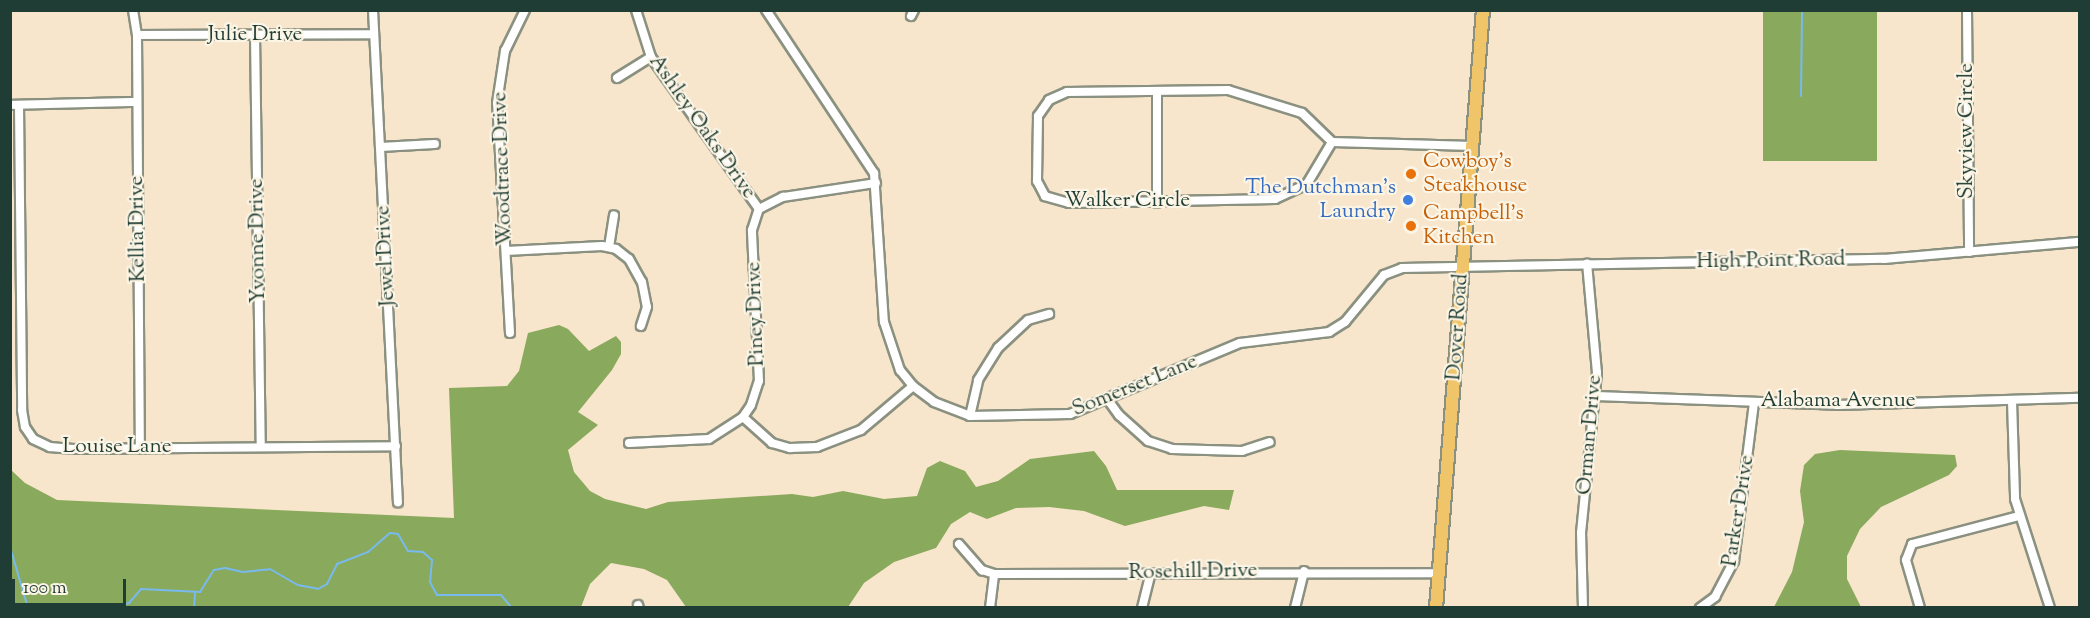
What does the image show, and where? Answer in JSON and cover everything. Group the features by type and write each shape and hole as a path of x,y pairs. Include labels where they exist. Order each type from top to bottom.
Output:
{"main road":[{"name":"Dover Road","path":"1436,608 1482,10"}],"street":[{"name":"Kellia Drive","path":"133,10 136,35 140,448"},
{"name":"Jewel Drive","path":"373,10 398,502"},
{"name":"Woodtrace Drive","path":"510,333 498,99 505,51 525,10"},
{"name":"Ashley Oaks Drive","path":"636,10 651,57 759,209"},
{"name":"Somerset Lane","path":"766,10 867,159 876,183 884,322 894,355 913,386 946,409 970,416 1059,417 1108,400 1238,344 1315,335 1337,328 1377,281 1394,269 1462,264"},
{"name":"Skyview Circle","path":"1967,10 1969,252"},
{"name":"Julie Drive","path":"136,35 374,34"},
{"name":"Yvonne Drive","path":"255,35 261,447"},
{"path":"616,78 651,57"},
{"name":"Walker Circle","path":"1225,90 1250,95 1302,114 1332,142 1307,184 1287,196 1157,203 1077,203 1050,199 1037,181 1036,128 1044,104 1062,93 1225,90"},
{"path":"1157,91 1157,203"},
{"path":"15,105 137,102"},
{"name":"Louise Lane","path":"15,105 25,427 33,439 50,447 396,446"},
{"path":"1332,142 1473,146"},
{"path":"380,147 435,144"},
{"path":"759,209 783,197 876,183"},
{"name":"Piney Drive","path":"743,417 759,381 752,230 759,209"},
{"path":"609,247 614,215"},
{"name":"High Point Road","path":"1462,264 1840,260 2079,242"},
{"path":"506,251 609,247 629,260 642,282 647,307 641,326"},
{"name":"Orman Drive","path":"1583,608 1580,545 1596,396 1587,263"},
{"path":"970,416 974,392 993,355 1028,320 1049,314"},
{"path":"629,443 709,439 743,417 772,443 790,448 816,447 861,430 913,386"},
{"name":"Alabama Avenue","path":"1596,396 1837,405 1948,399 2012,401 2079,398"},
{"path":"1108,400 1119,415 1148,441 1172,449 1242,451 1270,442"},
{"path":"2012,401 2012,471 2019,516 2050,608"},
{"name":"Parker Drive","path":"1700,608 1719,592 1734,561 1754,402"},
{"path":"1920,608 1906,560 1912,544 2019,516"},
{"path":"959,544 972,561 994,574 990,608"},
{"path":"1295,608 1304,571"},
{"name":"Rosehill Drive","path":"994,574 1304,571 1439,573"},
{"path":"1142,608 1151,573"}],"green space":[{"path":"1763,11 1877,11 1877,161 1763,161"},
{"path":"559,325 568,329 589,351 616,336 621,342 621,354 612,370 578,412 598,425 568,450 574,472 590,491 605,499 646,509 668,502 792,494 813,497 843,491 884,499 917,496 927,468 940,461 965,471 976,487 998,481 1030,459 1094,451 1106,466 1117,490 1234,490 1229,510 1204,506 1125,526 1084,511 1049,507 1016,508 987,519 970,512 951,524 936,548 894,562 864,583 848,607 686,607 667,580 644,569 611,563 590,584 581,607 11,607 11,470 25,483 57,500 454,518 449,388 507,386 519,371 528,333"},
{"path":"1840,450 1955,455 1957,466 1949,475 1881,507 1860,529 1847,556 1847,579 1861,607 1774,607 1792,572 1804,522 1800,491 1804,465 1815,454"}],"waterway":[{"path":"1801,96 1802,10"},
{"path":"108,608 129,603 141,589 200,592 214,570 225,568 243,572 270,569 298,585 318,589 327,584 337,564 368,552 390,533 398,534 408,551 423,552 432,560 430,582 437,595 501,595 512,608"},
{"path":"10,547 28,608"},
{"path":"194,608 195,593"}],"place":[{"name":"Cowboy's Steakhouse","path":"1411,174"},
{"name":"The Dutchman's Laundry","path":"1408,200"},
{"name":"Campbell's Kitchen","path":"1411,226"}]}
